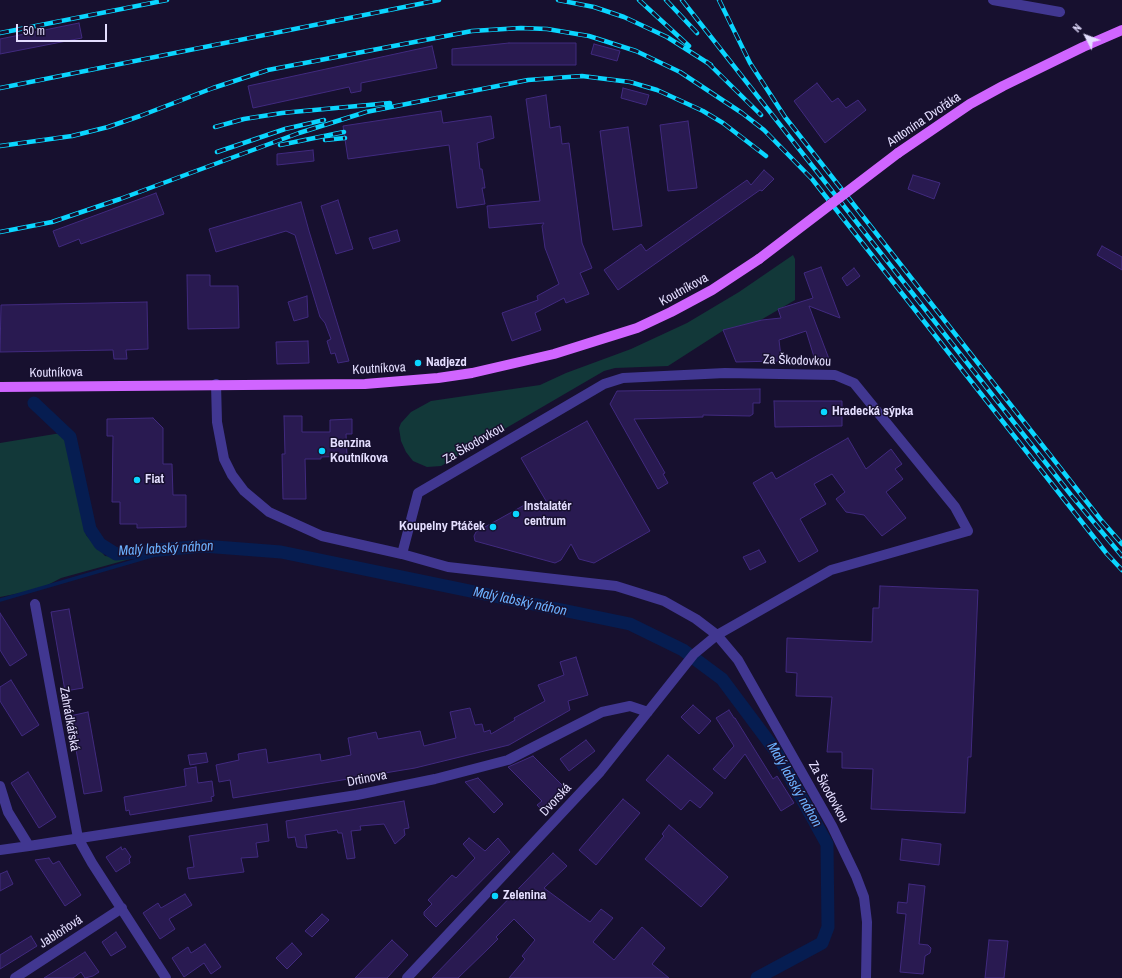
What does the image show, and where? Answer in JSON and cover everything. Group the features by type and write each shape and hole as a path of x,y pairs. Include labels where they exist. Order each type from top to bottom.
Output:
{"main road":[{"name":"Antonína Dvořáka","path":"759,259 898,153 964,108 1003,86 1083,47 1122,30"},
{"name":"Koutníkova","path":"0,387 216,384 365,384 438,378 502,367 584,345 650,323 712,290 759,259"}],"street":[{"path":"993,0 1060,12"},
{"name":"Za Škodovkou","path":"402,554 418,493 604,384 623,378 725,372 835,375 854,383 955,507 968,532 831,570 718,634"},
{"name":"Za Škodovkou","path":"216,384 217,422 221,450 232,476 244,491 269,512 322,536 402,554 448,567 616,586 664,601 696,618 718,634 742,667 832,826 856,876 864,897 867,922 866,978"},
{"name":"Zahrádkářská","path":"35,604 78,838 92,863 166,978"},
{"name":"Dvorská","path":"413,976 600,772 694,654 718,634"},
{"name":"Drtinova","path":"78,838 357,795 436,779 508,760 602,712 630,706 648,712"},
{"path":"0,786 8,812 29,846"},
{"path":"0,850 78,838"},
{"name":"Jabloňová","path":"15,978 122,908"}],"green space":[{"path":"793,255 795,259 795,300 759,321 724,330 668,366 615,368 604,371 441,466 427,467 413,461 406,452 401,441 399,428 401,423 411,412 431,401 540,385 566,373 631,349 687,323 739,292"},
{"path":"61,433 69,445 86,535 105,556 130,559 61,578 40,589 0,597 0,443"}],"building":[{"path":"79,23 82,38 0,54 0,39"},
{"path":"509,43 576,43 576,65 452,65 452,49"},
{"path":"594,44 620,51 617,61 591,54"},
{"path":"432,46 437,68 361,83 361,91 351,93 349,87 253,108 248,86"},
{"path":"817,83 832,102 838,98 846,108 858,100 866,110 825,143 794,101"},
{"path":"623,88 649,95 646,105 621,98"},
{"path":"546,95 550,128 560,126 562,144 569,143 582,243 592,268 580,273 589,294 566,303 564,298 535,313 541,330 512,341 502,313 538,300 537,296 559,284 545,248 542,226 544,223 489,228 487,206 540,201 526,99"},
{"path":"441,111 443,123 491,116 494,138 477,143 480,169 482,169 485,188 482,188 485,204 457,208 449,145 348,159 343,126"},
{"path":"688,121 697,188 668,191 660,125"},
{"path":"628,127 642,226 613,230 600,131"},
{"path":"313,150 314,161 277,165 277,154"},
{"path":"764,170 774,179 762,191 760,190 618,290 604,270 641,244 646,251 747,180 751,185"},
{"path":"913,175 940,183 934,199 908,189"},
{"path":"156,193 164,214 81,244 79,239 59,247 53,231"},
{"path":"338,200 353,249 336,254 321,206"},
{"path":"301,202 349,361 338,363 335,353 331,354 327,341 331,339 325,323 320,317 295,235 286,231 216,252 209,229"},
{"path":"397,230 400,241 373,249 369,238"},
{"path":"1102,246 1122,257 1122,270 1097,255"},
{"path":"821,267 840,318 809,306 829,359 815,360 806,331 779,340 781,357 777,361 736,362 723,330 762,320 781,318 778,309 813,298 804,273"},
{"path":"854,268 860,276 847,286 842,278"},
{"path":"187,275 210,275 210,286 238,286 239,328 188,329"},
{"path":"307,296 308,317 294,321 288,302"},
{"path":"147,302 148,349 126,350 127,359 114,359 113,350 0,352 1,305"},
{"path":"308,341 309,363 277,364 276,342"},
{"path":"760,389 760,403 753,403 753,414 750,416 703,415 703,417 634,419 665,473 663,474 668,483 658,489 610,404 617,391"},
{"path":"774,401 842,401 842,426 775,427"},
{"path":"284,416 302,416 302,432 330,432 330,420 352,419 352,434 346,434 347,456 305,459 306,499 283,499 282,454 285,454"},
{"name":"Fiat","path":"153,418 163,428 163,464 172,464 173,495 186,495 186,527 137,528 137,524 120,524 120,502 112,502 113,436 107,436 107,419"},
{"path":"587,421 650,531 594,563 579,559 571,544 561,560 555,563 475,541 474,536 476,532 528,503 549,506 521,458"},
{"path":"848,438 866,469 891,449 902,464 895,469 903,479 886,492 906,518 882,536 864,515 846,512 836,499 845,492 832,474 814,484 826,504 800,519 818,551 799,562 753,483 772,472 776,479"},
{"path":"759,550 766,562 750,570 743,557"},
{"path":"880,586 978,590 971,757 968,757 965,813 871,809 873,769 842,768 842,752 827,752 832,697 796,696 797,673 786,672 787,638 872,642 873,608 879,608"},
{"path":"69,609 83,688 65,691 51,612"},
{"path":"0,613 27,655 10,666 0,650"},
{"path":"576,657 588,695 568,701 570,710 509,745 415,768 233,798 230,780 219,782 216,765 239,760 238,754 254,751 266,749 268,763 320,754 321,761 351,755 348,738 376,732 378,739 420,731 424,746 456,738 450,712 470,708 475,725 482,724 484,732 490,730 491,734 515,720 514,718 545,701 538,685 564,675 560,662"},
{"path":"11,680 39,725 22,736 0,701 0,687"},
{"path":"693,705 711,721 699,734 681,717"},
{"path":"729,710 773,779 777,776 794,803 781,811 745,754 725,779 713,769 734,746 716,718"},
{"path":"88,712 102,791 84,794 70,716"},
{"path":"586,740 595,751 569,771 560,759"},
{"path":"206,753 208,762 190,765 188,755"},
{"path":"668,755 713,793 700,808 690,800 681,810 646,780"},
{"path":"533,756 567,790 564,794 565,796 546,814 537,805 542,801 508,767"},
{"path":"196,767 198,783 212,781 214,796 211,797 212,801 130,815 129,810 126,811 124,797 186,786 184,769"},
{"path":"28,772 56,817 39,828 11,783"},
{"path":"478,778 503,804 494,813 465,782"},
{"path":"623,799 640,813 596,865 579,850"},
{"path":"404,801 409,828 404,829 405,835 395,844 384,824 360,826 361,830 351,831 355,858 347,859 342,833 338,833 337,830 305,835 307,848 297,847 295,837 288,838 286,821"},
{"path":"267,824 269,841 256,843 258,857 241,858 244,872 189,879 187,868 194,867 189,836"},
{"path":"669,825 728,877 701,907 645,859 664,836 662,834"},
{"path":"469,838 485,851 498,838 510,852 436,927 424,915 424,912 432,904 428,900 452,875 456,878 475,858 463,844"},
{"path":"902,839 941,844 939,865 900,860"},
{"path":"121,847 122,850 125,848 131,857 129,859 130,863 116,872 106,857"},
{"path":"553,853 567,866 544,888 590,922 601,909 613,918 593,942 614,960 642,927 665,948 652,964 669,978 509,978 525,959 522,956 535,940 514,919 496,937 498,939 458,978 432,978"},
{"path":"49,858 53,864 59,861 81,895 65,906 35,860"},
{"path":"7,871 13,884 0,891 0,874"},
{"path":"909,884 925,886 919,944 928,945 931,948 930,953 925,956 923,974 900,972 906,914 897,913 898,902 907,903"},
{"path":"185,894 192,905 169,919 175,929 160,939 143,913 158,903 161,908"},
{"path":"322,914 329,920 312,937 305,931"},
{"path":"116,932 126,947 111,956 102,942"},
{"path":"31,936 37,946 0,969 0,955"},
{"path":"392,940 408,955 387,978 355,978"},
{"path":"989,940 1008,941 1004,978 985,978"},
{"path":"292,943 302,954 287,969 276,958"},
{"path":"205,944 221,967 211,974 204,963 184,977 172,958 188,947 191,953"},
{"path":"85,952 99,972 93,976 85,978 81,972 73,978 44,978"}],"waterway":[{"name":"Malý labský náhon","path":"34,403 70,437 90,529 100,544 116,554 203,546 281,552 630,624 683,650 722,679 775,750 827,844 828,927 822,943 757,978"},
{"path":"0,600 179,548"}],"railway":[{"path":"0,33 167,0"},
{"path":"0,88 439,0"},
{"path":"558,0 594,7 624,17 667,37 711,65"},
{"path":"639,0 689,46"},
{"path":"666,0 697,33"},
{"path":"682,0 1071,495 1122,556"},
{"path":"719,0 750,63 785,117 1101,520 1122,544"},
{"path":"0,146 72,136 108,127 213,88 268,70 472,31 521,28 547,29 589,36 636,51 680,72 742,113 764,130 812,179 1107,554 1122,570"},
{"path":"707,62 761,115"},
{"path":"0,232 52,222 120,199 299,133 366,112 528,80 582,76 630,82 657,90 703,111 723,123 766,156"},
{"path":"215,127 244,119 282,113 390,103"},
{"path":"217,152 285,129 324,120"},
{"path":"280,145 344,132"},
{"path":"325,140 345,138"}],"place":[{"name":"Nadjezd","path":"418,363"},
{"name":"Hradecká sýpka","path":"824,412"},
{"name":"Benzina Koutníkova","path":"322,451"},
{"name":"Fiat","path":"137,480"},
{"name":"Instalatér centrum","path":"516,514"},
{"name":"Koupelny Ptáček","path":"493,527"},
{"name":"Zelenina","path":"495,896"}]}
